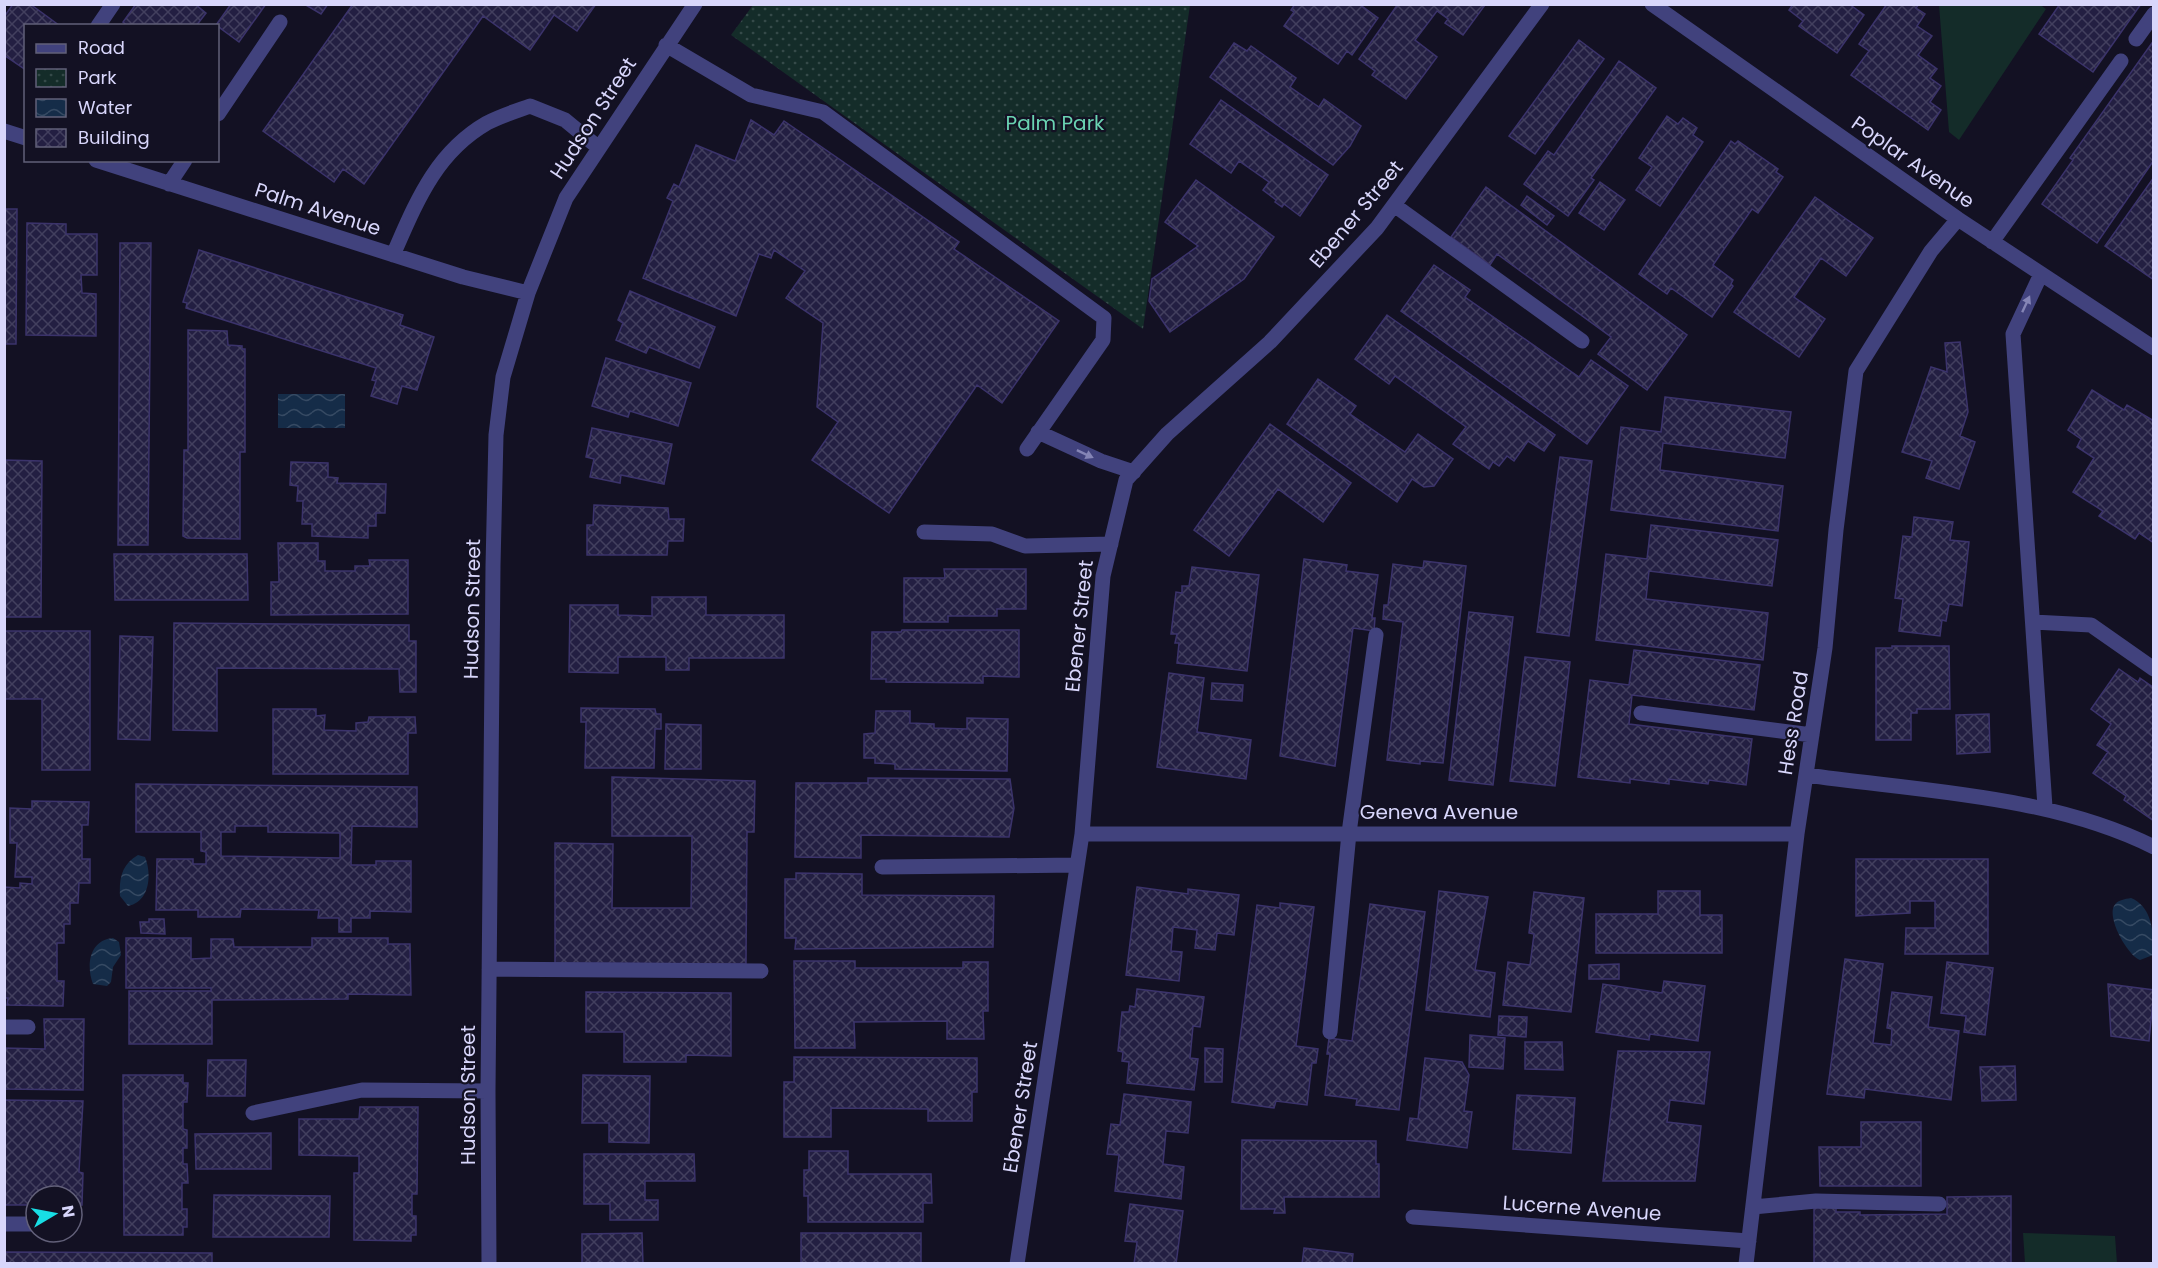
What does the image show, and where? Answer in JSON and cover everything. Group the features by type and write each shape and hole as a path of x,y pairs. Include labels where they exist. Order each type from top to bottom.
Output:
{"street":[{"path":"99,24 113,4"},
{"name":"Hudson Street","path":"489,1263 489,969 496,435 503,377 528,294 566,198 695,4"},
{"name":"Ebener Street","path":"1017,1263 1082,834 1103,576 1126,480 1167,434 1270,342 1377,228 1542,4"},
{"name":"Poplar Avenue","path":"1652,4 1958,219 2154,348"},
{"path":"2136,39 2154,14"},
{"path":"219,113 280,22"},
{"path":"666,45 751,95 823,112 1104,318 1103,340 1027,449"},
{"path":"1992,242 2121,61"},
{"path":"393,255 423,186 445,156 487,123 530,106 565,120 599,148"},
{"path":"4,131 24,137"},
{"name":"Palm Avenue","path":"102,162 393,255 528,294"},
{"path":"169,184 184,162"},
{"path":"1394,205 1582,341"},
{"name":"Hess Road","path":"1746,1263 1797,834 1825,648 1836,530 1856,371 1931,251 1958,219"},
{"path":"2041,274 2013,334 2044,807"},
{"path":"1038,432 1101,461 1134,472"},
{"path":"924,532 992,534 1025,546 1111,544"},
{"path":"2033,622 2091,625 2154,669"},
{"path":"1330,1032 1349,833 1376,635"},
{"path":"1641,713 1812,735"},
{"path":"1806,776 2044,807 2122,831 2154,847"},
{"name":"Geneva Avenue","path":"1082,834 1797,834"},
{"path":"882,867 1077,865"},
{"path":"489,969 761,971"},
{"path":"4,1027 28,1027"},
{"path":"253,1113 362,1090 488,1091"},
{"path":"1753,1207 1816,1201 1938,1204"},
{"name":"Lucerne Avenue","path":"1413,1217 1749,1241"},
{"path":"4,1224 24,1224"}],"green space":[{"path":"2039,4 2046,9 1959,140 1949,132 1939,5"},
{"name":"Palm Park","path":"753,5 1190,5 1143,329 731,35"},
{"path":"2023,1233 2115,1236 2117,1263 2025,1263"}],"water":[{"path":"278,394 345,394 345,428 278,428"},
{"path":"138,855 145,857 148,871 147,886 141,899 128,906 120,896 121,877 128,863"},
{"path":"2131,898 2144,908 2151,922 2153,955 2140,960 2125,945 2113,919 2115,904"},
{"path":"113,938 119,942 121,955 113,967 111,982 107,986 93,984 90,970 91,955 99,944"}],"building":[{"path":"13,4 30,4 57,24 24,24 24,69 4,55 4,17"},
{"path":"136,4 195,4 206,13 198,24 126,24 123,22"},
{"path":"231,4 266,4 239,42 217,24"},
{"path":"304,4 328,4 321,14"},
{"path":"353,4 596,4 577,31 554,15 530,50 483,16 364,184 343,169 334,182 263,131"},
{"path":"1295,4 1359,4 1378,18 1352,55 1347,51 1338,64 1284,26 1294,12 1291,10"},
{"path":"1398,4 1485,5 1463,35 1445,23 1448,19 1437,11 1415,40 1437,57 1406,99 1372,75 1375,71 1359,59"},
{"path":"1793,4 1849,4 1864,15 1837,53 1799,26 1803,21 1789,10"},
{"path":"1887,4 1919,4 1916,8 1925,14 1917,26 1932,36 1918,55 1937,69 1930,78 1941,86 1930,102 1941,110 1928,130 1851,75 1869,51 1859,44"},
{"path":"2060,4 2141,4 2093,72 2039,34"},
{"path":"1579,40 1604,59 1535,154 1509,136"},
{"path":"2154,40 2154,160 2097,243 2042,204 2073,160 2070,158"},
{"path":"1234,43 1247,51 1251,46 1296,78 1290,87 1319,107 1324,99 1361,126 1350,146 1333,165 1210,77"},
{"path":"1619,61 1656,88 1591,178 1594,180 1568,216 1524,184 1548,151 1554,155"},
{"path":"1221,100 1328,175 1300,216 1284,204 1282,207 1275,202 1276,200 1263,190 1269,182 1239,161 1231,173 1190,144"},
{"path":"1667,116 1678,124 1683,118 1697,128 1693,135 1703,142 1660,206 1636,190 1652,167 1639,158"},
{"path":"751,120 774,135 784,121 959,242 954,249 1059,321 1002,403 977,385 889,513 812,460 838,422 817,407 823,323 786,298 805,271 774,250 771,258 759,254 736,316 643,278 673,201 667,198 674,184 679,187 696,145 735,161"},
{"path":"1731,141 1735,144 1738,141 1778,169 1776,172 1783,177 1758,213 1752,209 1713,265 1733,280 1731,284 1733,286 1712,317 1671,288 1667,294 1639,274"},
{"path":"2154,177 2154,280 2105,246"},
{"path":"1196,180 1274,237 1244,279 1170,332 1149,301 1152,279 1198,246 1165,222"},
{"path":"1600,182 1625,200 1604,230 1579,213"},
{"path":"1486,187 1687,335 1647,390 1598,354 1611,337 1497,254 1490,265 1451,237"},
{"path":"1527,196 1554,216 1547,225 1521,205"},
{"path":"1815,197 1873,238 1846,276 1821,258 1794,297 1825,319 1799,357 1734,312"},
{"path":"4,209 17,209 16,344 4,344"},
{"path":"27,223 66,224 66,234 97,234 97,275 81,275 82,293 96,294 96,336 26,335"},
{"path":"120,243 151,243 148,545 118,545"},
{"path":"199,250 403,315 400,325 434,337 417,390 402,386 397,404 371,396 376,381 372,380 376,368 186,308 187,303 183,302"},
{"path":"1434,265 1470,290 1465,297 1579,377 1591,360 1628,386 1587,444 1401,311"},
{"path":"630,291 715,327 699,368 649,347 646,353 616,340 623,323 618,320"},
{"path":"1387,315 1555,435 1544,451 1528,441 1514,461 1507,456 1499,466 1493,462 1489,469 1453,444 1466,427 1395,376 1389,384 1355,359"},
{"path":"188,330 227,331 228,345 242,346 242,349 245,349 245,452 240,452 240,539 183,536 184,450 188,450"},
{"path":"1960,342 1968,412 1960,436 1975,442 1959,489 1926,478 1932,461 1902,452 1931,367 1947,372 1945,343"},
{"path":"606,358 691,383 678,426 630,411 628,417 592,406"},
{"path":"1318,379 1356,406 1350,414 1405,452 1418,434 1453,459 1434,486 1424,487 1412,479 1397,502 1287,424"},
{"path":"2092,390 2124,410 2127,405 2154,421 2154,543 2139,533 2135,539 2099,516 2103,511 2073,492 2094,458 2077,447 2081,439 2068,430"},
{"path":"1665,397 1791,412 1785,458 1663,443 1660,470 1783,486 1778,531 1611,510 1621,427 1661,432"},
{"path":"1270,424 1351,483 1323,522 1278,489 1229,556 1194,530"},
{"path":"592,428 672,444 664,484 621,475 620,483 590,477 594,459 586,457"},
{"path":"1560,457 1592,461 1569,636 1537,632"},
{"path":"4,460 42,461 41,617 4,617"},
{"path":"291,462 328,463 328,477 338,478 337,483 386,484 385,513 376,513 376,526 368,526 368,538 312,536 312,524 302,524 303,501 297,501 298,486 290,485"},
{"path":"594,505 668,508 669,519 684,519 683,541 668,541 667,555 587,555 587,525 593,525"},
{"path":"1914,517 1953,522 1950,540 1969,542 1962,606 1949,604 1946,621 1942,620 1940,636 1899,631 1903,599 1895,598 1903,536 1912,537"},
{"path":"1651,525 1778,540 1772,586 1649,571 1646,599 1768,613 1763,660 1596,640 1606,554 1647,559"},
{"path":"278,543 318,543 318,561 325,561 325,571 355,571 355,566 370,566 369,560 408,560 408,614 271,615 271,582 279,582"},
{"path":"114,554 247,554 248,600 115,600"},
{"path":"1304,559 1347,565 1346,571 1378,575 1372,618 1375,618 1374,631 1353,628 1335,766 1280,756"},
{"path":"1424,561 1466,566 1443,763 1420,761 1420,764 1387,760 1403,622 1383,619 1384,605 1388,605 1393,564 1423,568"},
{"path":"1192,567 1259,575 1247,671 1177,663 1179,643 1175,643 1177,634 1171,634 1176,592 1182,593 1182,586 1189,586"},
{"path":"944,569 1026,569 1026,609 997,609 997,616 948,616 948,622 904,622 904,578 945,578"},
{"path":"652,597 706,597 706,615 784,615 784,658 689,658 689,670 666,670 666,657 618,657 618,673 569,672 570,605 618,605 618,615 652,616"},
{"path":"1469,612 1513,617 1493,785 1449,780"},
{"path":"174,623 409,625 409,641 416,641 416,692 400,692 399,669 217,668 217,731 173,730"},
{"path":"902,630 1019,630 1019,677 983,676 983,683 886,682 886,679 871,679 872,632 901,632"},
{"path":"4,631 90,631 90,770 42,770 42,699 4,699"},
{"path":"120,636 153,637 150,740 118,739"},
{"path":"1892,646 1949,646 1950,709 1917,709 1917,713 1911,713 1911,740 1876,740 1876,648 1892,648"},
{"path":"1634,650 1760,665 1754,710 1632,695 1629,724 1752,739 1746,785 1709,780 1708,784 1669,779 1669,784 1630,779 1630,783 1578,777 1590,680 1629,685"},
{"path":"1525,657 1570,662 1555,786 1510,781"},
{"path":"2119,669 2138,682 2140,678 2154,688 2154,821 2124,800 2126,796 2093,773 2108,752 2097,745 2111,724 2091,709"},
{"path":"1169,673 1204,678 1197,732 1251,740 1246,779 1157,767"},
{"path":"1212,683 1243,685 1242,701 1211,699"},
{"path":"581,708 655,709 656,714 661,714 661,729 655,729 654,768 585,768 586,722 581,722"},
{"path":"273,709 316,709 316,716 325,715 324,730 356,731 356,723 368,722 369,717 415,717 416,733 408,733 408,774 273,774"},
{"path":"876,711 910,711 910,723 934,724 934,728 967,729 967,718 1008,719 1007,771 895,769 895,764 875,763 875,758 864,758 864,734 875,733"},
{"path":"1989,714 1990,752 1957,754 1956,715"},
{"path":"666,724 701,725 701,769 665,769"},
{"path":"612,777 755,781 754,832 747,832 746,964 555,963 555,843 613,844 612,908 691,908 692,836 612,836"},
{"path":"868,778 1010,779 1014,808 1009,837 861,835 861,858 795,857 796,783 868,783"},
{"path":"136,784 417,787 417,827 352,826 351,865 376,865 376,861 411,861 411,912 370,911 370,918 351,918 351,932 339,932 339,918 318,918 319,910 241,909 240,917 198,917 198,910 156,910 157,859 193,859 193,864 206,864 206,852 201,851 201,832 136,832","holes":["235,826 268,826 268,832 340,833 340,858 221,856 221,832 235,832"]},
{"path":"32,801 89,802 88,825 82,825 82,859 90,859 90,883 79,883 78,903 70,903 70,924 64,924 64,943 57,943 57,981 64,981 63,1006 7,1005 8,998 4,998 4,887 20,888 20,883 32,884 32,877 15,877 17,843 10,843 10,808 32,809"},
{"path":"1856,859 1988,859 1988,954 1905,954 1906,928 1935,928 1935,901 1910,901 1910,913 1856,916"},
{"path":"796,873 862,874 862,895 994,896 993,947 795,949 796,938 785,938 785,879 796,879"},
{"path":"1137,887 1188,894 1188,889 1239,895 1234,935 1217,933 1215,950 1195,948 1197,930 1173,927 1171,951 1182,952 1179,981 1126,975"},
{"path":"1439,891 1488,897 1475,970 1495,973 1490,1017 1426,1010"},
{"path":"1658,891 1700,891 1700,915 1722,915 1722,953 1596,953 1596,914 1658,914"},
{"path":"1534,892 1584,898 1571,1012 1503,1005 1508,962 1530,965 1534,934 1529,933"},
{"path":"1280,903 1314,907 1296,1046 1318,1049 1316,1063 1312,1063 1307,1105 1276,1101 1274,1108 1232,1102 1257,905 1280,908"},
{"path":"1370,904 1425,912 1399,1110 1356,1105 1357,1099 1325,1095 1330,1054 1327,1054 1329,1038 1352,1041"},
{"path":"149,919 164,919 165,934 141,933 140,922 149,922"},
{"path":"126,938 191,938 191,959 211,958 211,939 233,939 234,947 312,947 312,938 388,938 388,944 410,944 411,995 348,994 348,999 212,1000 212,1044 129,1044 129,991 211,991 211,988 126,988"},
{"path":"1845,959 1883,964 1873,1043 1891,1045 1892,1029 1887,1028 1892,992 1932,997 1928,1027 1959,1031 1951,1100 1865,1089 1864,1098 1827,1094"},
{"path":"794,961 855,961 855,968 963,968 963,962 988,962 988,1011 983,1011 984,1039 947,1039 947,1021 854,1022 855,1048 795,1048"},
{"path":"1947,962 1993,968 1985,1035 1964,1032 1966,1016 1941,1013"},
{"path":"1619,964 1619,979 1589,979 1589,965"},
{"path":"1664,981 1705,986 1698,1041 1650,1034 1649,1040 1596,1032 1603,984 1662,993"},
{"path":"2108,984 2154,990 2149,1041 2111,1036"},
{"path":"1137,989 1204,997 1200,1027 1193,1026 1190,1058 1198,1059 1194,1090 1127,1083 1129,1062 1122,1061 1123,1052 1118,1051 1122,1012 1129,1012 1130,1006 1135,1007"},
{"path":"586,992 731,993 731,1056 686,1055 686,1062 624,1062 624,1032 586,1032"},
{"path":"1499,1016 1527,1017 1526,1037 1498,1035"},
{"path":"44,1019 84,1019 83,1090 4,1089 4,1048 45,1049"},
{"path":"1470,1035 1505,1038 1503,1069 1469,1067"},
{"path":"1525,1042 1562,1042 1563,1070 1525,1069"},
{"path":"1205,1048 1223,1049 1222,1082 1205,1082"},
{"path":"1618,1051 1710,1052 1704,1104 1670,1100 1667,1122 1701,1126 1695,1181 1603,1181"},
{"path":"794,1057 977,1058 977,1092 972,1092 972,1121 928,1121 928,1109 831,1108 831,1137 784,1137 784,1082 794,1082"},
{"path":"1425,1058 1462,1062 1469,1075 1464,1111 1472,1112 1467,1148 1407,1140 1410,1118 1418,1119"},
{"path":"208,1060 246,1060 245,1096 207,1096"},
{"path":"2015,1066 2016,1100 1982,1101 1980,1067"},
{"path":"123,1075 183,1075 183,1083 188,1083 187,1102 183,1102 183,1129 187,1130 187,1148 183,1148 183,1164 187,1164 188,1183 182,1183 182,1209 187,1209 187,1227 183,1227 183,1235 124,1235"},
{"path":"583,1075 650,1076 649,1143 609,1142 609,1123 582,1123"},
{"path":"1124,1094 1191,1102 1188,1133 1166,1131 1163,1164 1184,1167 1181,1199 1115,1191 1119,1155 1107,1154 1111,1124 1120,1125"},
{"path":"1517,1095 1575,1098 1571,1153 1513,1149"},
{"path":"4,1100 83,1101 79,1172 83,1173 83,1184 24,1184 24,1205 4,1205"},
{"path":"360,1107 418,1107 417,1194 412,1194 412,1216 416,1216 416,1235 411,1235 411,1241 354,1240 354,1173 359,1173 359,1156 299,1155 299,1119 359,1119"},
{"path":"1861,1122 1921,1122 1921,1186 1820,1186 1819,1147 1861,1147"},
{"path":"271,1133 271,1169 196,1169 195,1134"},
{"path":"1242,1140 1376,1141 1379,1197 1284,1197 1285,1213 1274,1213 1275,1209 1241,1209"},
{"path":"809,1151 848,1151 848,1174 931,1174 932,1203 923,1203 923,1222 808,1222 808,1196 804,1196 804,1170 809,1170"},
{"path":"584,1154 694,1154 695,1181 645,1181 645,1200 658,1200 658,1220 610,1220 610,1204 584,1204"},
{"path":"214,1195 330,1196 329,1237 213,1237"},
{"path":"2011,1196 2011,1264 1814,1264 1814,1206 1836,1207 1836,1212 1860,1212 1860,1215 1947,1214 1947,1197"},
{"path":"1130,1204 1183,1211 1176,1264 1134,1264 1137,1242 1125,1241"},
{"path":"642,1233 643,1264 582,1264 582,1234"},
{"path":"801,1233 921,1233 921,1264 801,1264"},
{"path":"1304,1248 1353,1254 1352,1264 1302,1264"},
{"path":"4,1252 212,1253 212,1264 4,1264"}]}
